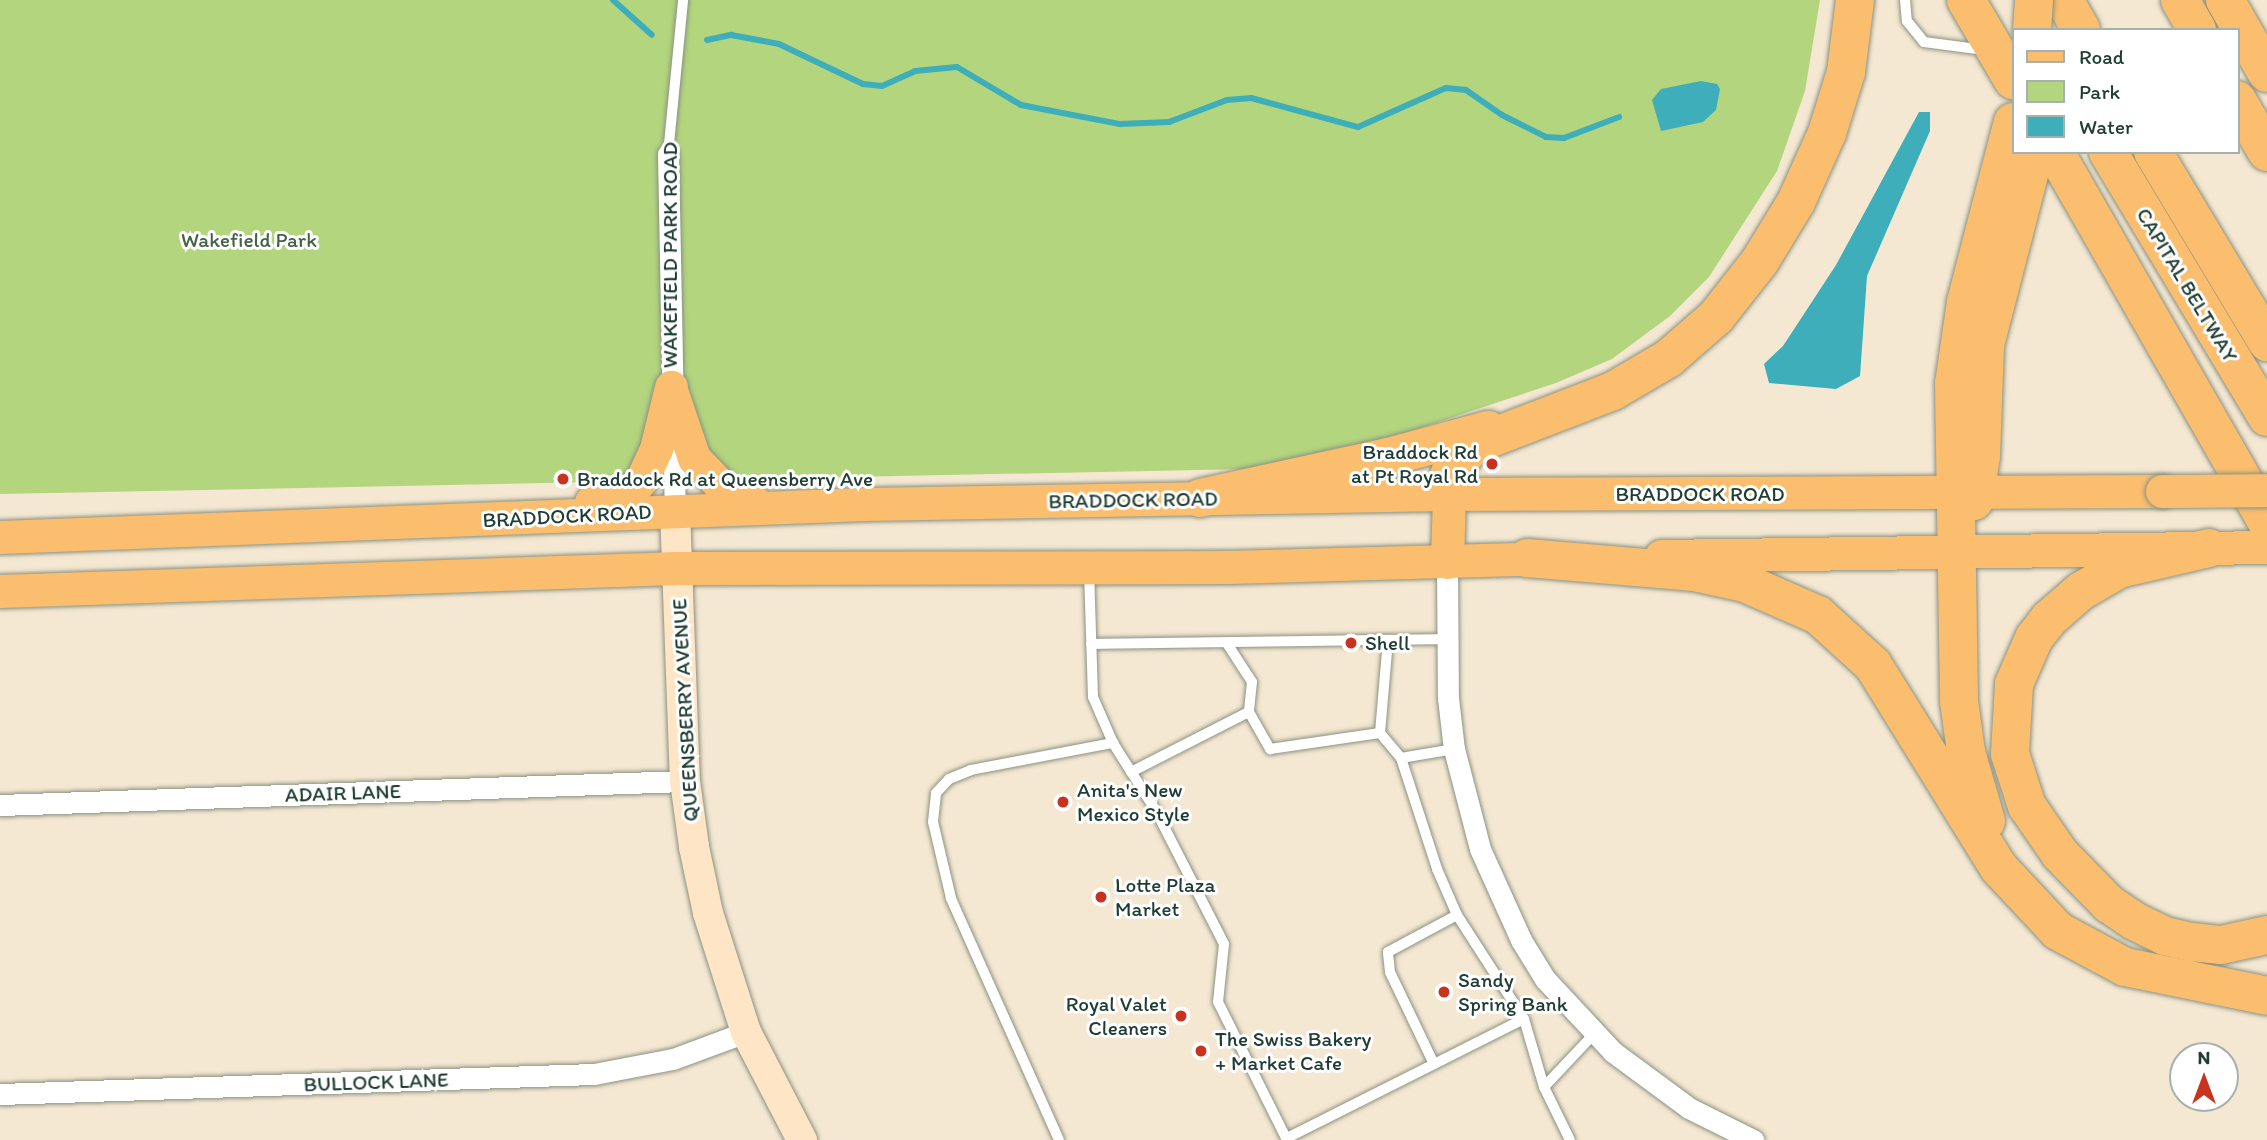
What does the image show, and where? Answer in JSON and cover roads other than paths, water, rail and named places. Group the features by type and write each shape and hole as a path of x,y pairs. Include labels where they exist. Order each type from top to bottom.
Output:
{"highway":[{"path":"1449,494 1450,473 1473,445 1568,410 1669,358 1716,317 1760,261 1796,202 1827,133 1846,72 1855,0"},
{"path":"1966,0 2005,66"},
{"path":"2019,0 2033,28"},
{"path":"2034,0 2034,28"},
{"path":"2061,28 2064,0"},
{"path":"2064,0 2080,28"},
{"path":"2180,0 2196,28"},
{"path":"2225,0 2267,73"},
{"path":"2239,103 2267,152"},
{"path":"2002,216 2011,139"},
{"path":"2033,909 1995,845 1966,752 1959,701 1958,550 1966,491 1956,354 2002,216 2034,154"},
{"path":"2056,154 2267,522"},
{"name":"CAPITAL BELTWAY","path":"2109,154 2267,416"},
{"path":"2154,154 2267,342"},
{"path":"1200,498 1388,457 1568,410"},
{"path":"2209,548 2119,569 2081,591 2049,619 2034,638 2014,684 2010,754 2027,806 2043,829 2083,878 2118,909 2165,936 2192,942 2221,944 2267,935"},
{"path":"1527,558 1694,572 1745,583 1818,615 1873,665 1974,831 2033,909 2078,944 2125,967 2267,996"}],"main road":[{"path":"671,387 685,440 704,471 731,496 773,507"},
{"path":"533,517 631,491 656,449 671,387"},
{"name":"BRADDOCK ROAD","path":"0,537 675,510 1200,498 1449,494 2267,490"},
{"path":"1447,562 1449,494"},
{"path":"0,592 677,568 1447,562 1527,558 1958,550 2267,547"}],"street":[{"name":"WAKEFIELD PARK ROAD","path":"668,154 675,510"},
{"name":"QUEENSBERRY AVENUE","path":"675,510 685,781 708,914 746,1032 802,1140"},
{"path":"1447,562 1454,749 1465,800 1498,896 1545,979 1594,1034 1650,1082 1753,1140"},
{"name":"ADAIR LANE","path":"0,805 685,781"},
{"name":"BULLOCK LANE","path":"0,1094 594,1074 661,1063 746,1032"}],"lane":[{"name":"WAKEFIELD PARK ROAD","path":"668,154 683,0"},
{"path":"1905,0 1907,21 1924,42 2005,66"},
{"path":"1089,566 1093,697 1113,743 1156,810 1224,944 1217,1002 1287,1139 1524,1019"},
{"path":"1091,644 1228,645 1448,639"},
{"path":"1388,640 1380,733 1401,758 1437,869 1457,915 1524,1019 1544,1087 1570,1140"},
{"path":"1228,645 1252,682 1249,712 1270,750 1380,733"},
{"path":"1131,772 1249,712"},
{"path":"1059,1140 951,898 933,822 936,793 949,779 971,770 1113,743"},
{"path":"1401,758 1454,749"},
{"path":"1434,1064 1390,972 1388,952 1457,915"},
{"path":"1544,1087 1594,1034"}],"water":[{"path":"1701,81 1717,84 1720,89 1716,110 1703,122 1661,131 1652,100 1661,89"},
{"path":"1919,112 1930,112 1930,131 1867,276 1860,376 1836,389 1769,383 1764,364 1783,346 1836,265"}],"waterway":[{"path":"613,0 652,35"},
{"path":"707,40 731,35 779,44 863,84 882,86 915,71 957,67 1021,105 1120,124 1169,122 1227,100 1251,98 1358,127 1446,88 1466,90 1502,115 1546,137 1564,138 1619,117"}],"place":[{"name":"Braddock Rd at Pt Royal Rd","path":"1492,464"},
{"name":"Braddock Rd at Queensberry Ave","path":"563,479"},
{"name":"Shell","path":"1351,643"},
{"name":"Anita's New Mexico Style","path":"1063,802"},
{"name":"Lotte Plaza Market","path":"1101,897"},
{"name":"Sandy Spring Bank","path":"1444,992"},
{"name":"Royal Valet Cleaners","path":"1181,1016"},
{"name":"The Swiss Bakery + Market Cafe","path":"1201,1051"}],"park label":[{"name":"Wakefield Park","path":"249,240"}]}
